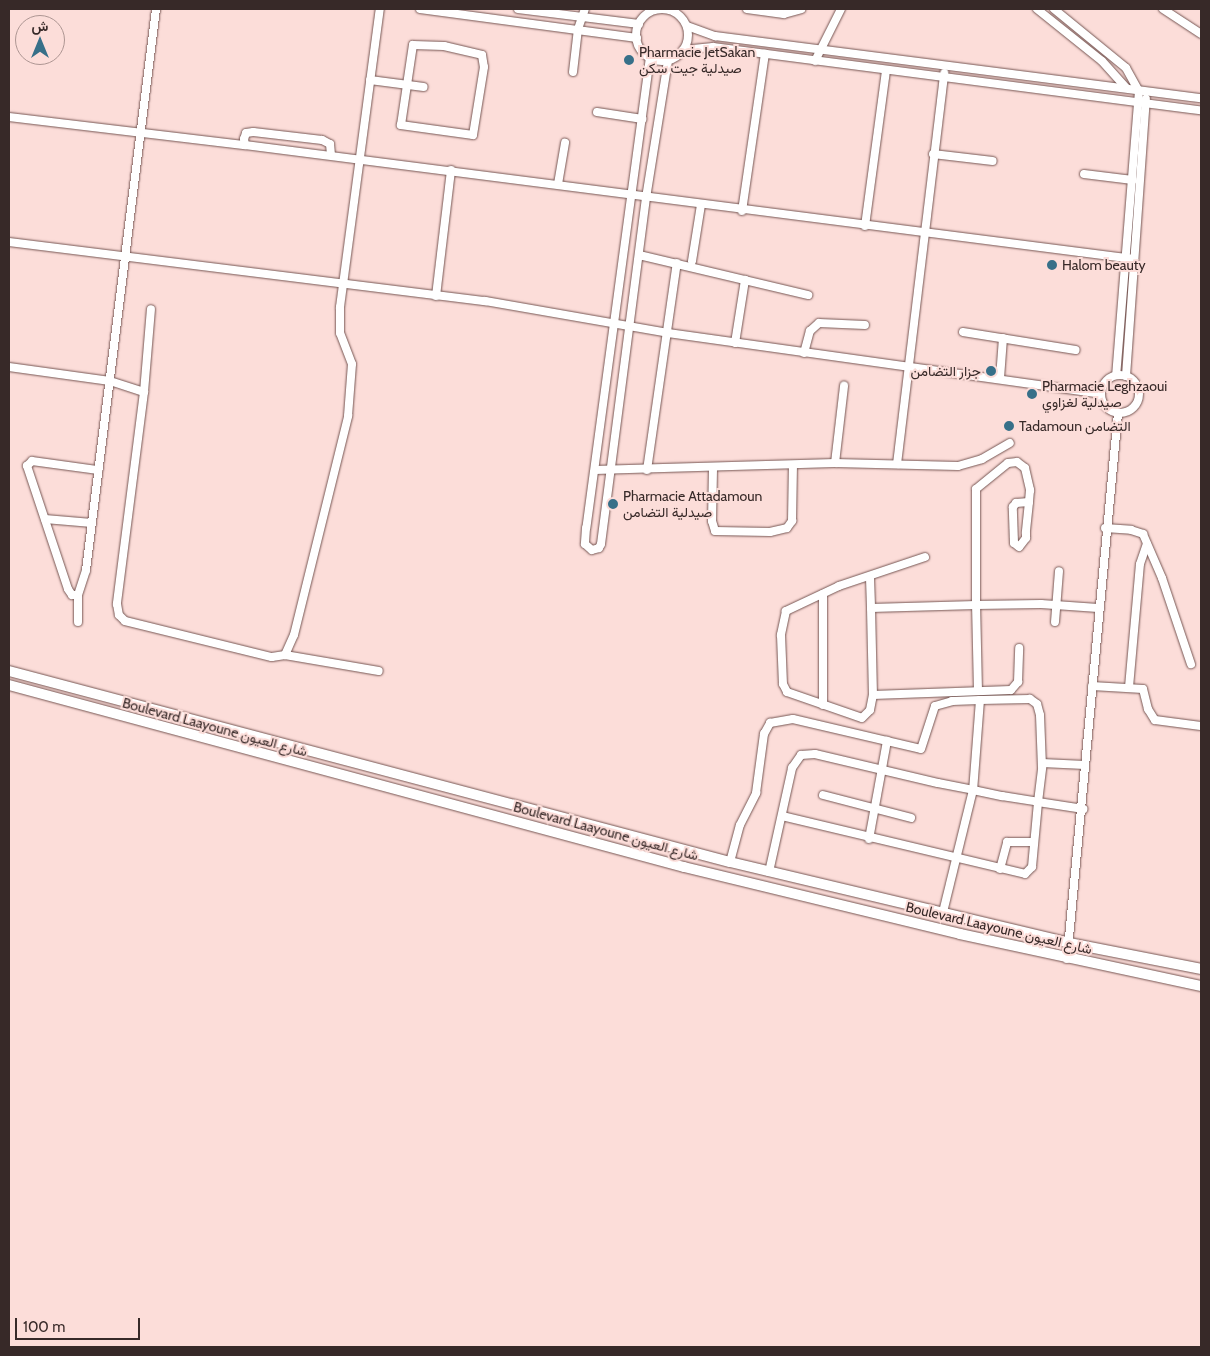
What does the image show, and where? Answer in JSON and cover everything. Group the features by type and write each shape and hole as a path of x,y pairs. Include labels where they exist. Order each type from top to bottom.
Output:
{"street":[{"path":"78,622 78,595 86,570 138,134 156,9"},
{"path":"285,655 294,635 348,416 352,364 340,333 344,284 380,9"},
{"path":"420,9 637,38"},
{"path":"518,9 583,13 639,24"},
{"path":"747,9 784,14 801,9"},
{"path":"815,61 841,9"},
{"path":"1037,9 1102,61 1126,88"},
{"path":"1054,9 1126,68 1143,91 1130,258 1116,375"},
{"path":"1201,98 715,36 687,26 671,10 655,10 639,24 637,38 639,46 650,57 668,60 683,50 706,46 1201,110"},
{"path":"1167,10 1201,34"},
{"path":"573,72 578,29 583,13"},
{"path":"683,50 687,42 687,26"},
{"path":"414,44 480,53 484,67 474,134 402,126 405,85 414,44"},
{"path":"742,211 765,54"},
{"path":"650,57 585,537 587,548 596,551 601,544 646,198 668,60"},
{"path":"897,464 907,366 944,66"},
{"path":"865,226 886,70"},
{"path":"370,80 424,88"},
{"path":"1126,376 1133,180 1142,103"},
{"path":"596,112 642,119"},
{"path":"9,117 138,134 360,158 742,211 1130,258"},
{"path":"245,145 246,133 266,132 326,141 331,155"},
{"path":"558,184 565,143"},
{"path":"933,154 993,161"},
{"path":"436,296 451,170"},
{"path":"1084,174 1133,180"},
{"path":"692,261 700,205"},
{"path":"9,242 518,306 615,325 804,353 1000,378 1101,394"},
{"path":"639,254 808,295"},
{"path":"647,470 677,263"},
{"path":"735,343 745,280"},
{"path":"151,309 144,392 117,604 118,615 125,621 244,650 272,656 285,655 379,671"},
{"path":"804,353 810,331 819,323 865,325"},
{"path":"963,332 1076,350"},
{"path":"1000,378 1003,338"},
{"path":"9,367 110,381 144,392"},
{"path":"1116,375 1126,376 1138,386 1138,402 1133,408 1118,413 1107,408 1101,394 1104,383 1116,375"},
{"path":"608,376 622,379"},
{"path":"835,463 844,386"},
{"path":"1067,959 1083,809 1105,528 1118,413"},
{"path":"595,470 647,470 835,463 958,466 982,459 1010,443"},
{"path":"978,691 976,488 1001,467 1017,462 1028,473 1029,502 1025,542 1019,547 1014,543 1012,508 1016,503 1029,502"},
{"path":"78,595 72,595 68,589 44,519 28,463 98,470"},
{"path":"714,468 712,521 715,531 770,532 787,528 792,520 793,465"},
{"path":"44,519 92,523"},
{"path":"1105,528 1140,532 1147,544 1191,664"},
{"path":"1129,687 1140,564 1147,544"},
{"path":"870,578 873,696 870,710 864,717 792,696 784,689 782,635 786,611 823,594 925,557"},
{"path":"1055,622 1059,571"},
{"path":"823,594 823,706"},
{"path":"871,608 1056,604 1098,608"},
{"path":"873,696 1014,688 1019,675 1018,648"},
{"name":"Boulevard Laayoune شارع العيون","path":"9,671 769,872 1069,943 1201,969"},
{"name":"Boulevard Laayoune شارع العيون","path":"9,685 684,867 1067,959 1201,986"},
{"path":"1092,686 1129,687 1146,692 1148,709 1155,720 1201,726"},
{"path":"943,912 954,858 973,790 980,700"},
{"path":"730,862 740,825 756,793 764,734 770,724 793,719 921,749 935,706 952,701 1034,702 1040,715 1042,763 1028,873 1000,869 869,839 782,816"},
{"path":"869,839 887,741"},
{"path":"769,872 792,768 801,755 815,754 973,790 1083,809"},
{"path":"1042,763 1085,765"},
{"path":"823,796 911,818"},
{"path":"1000,869 1007,842 1033,842"}],"place":[{"name":"Pharmacie JetSakan صيدلية جيت سكن","path":"629,60"},
{"name":"Halom beauty","path":"1052,265"},
{"name":"جزار التضامن","path":"991,371"},
{"name":"Pharmacie Leghzaoui صيدلية لغزاوي","path":"1032,394"},
{"name":"Tadamoun التضامن","path":"1009,426"},
{"name":"Pharmacie Attadamoun صيدلية التضامن","path":"613,504"}]}
